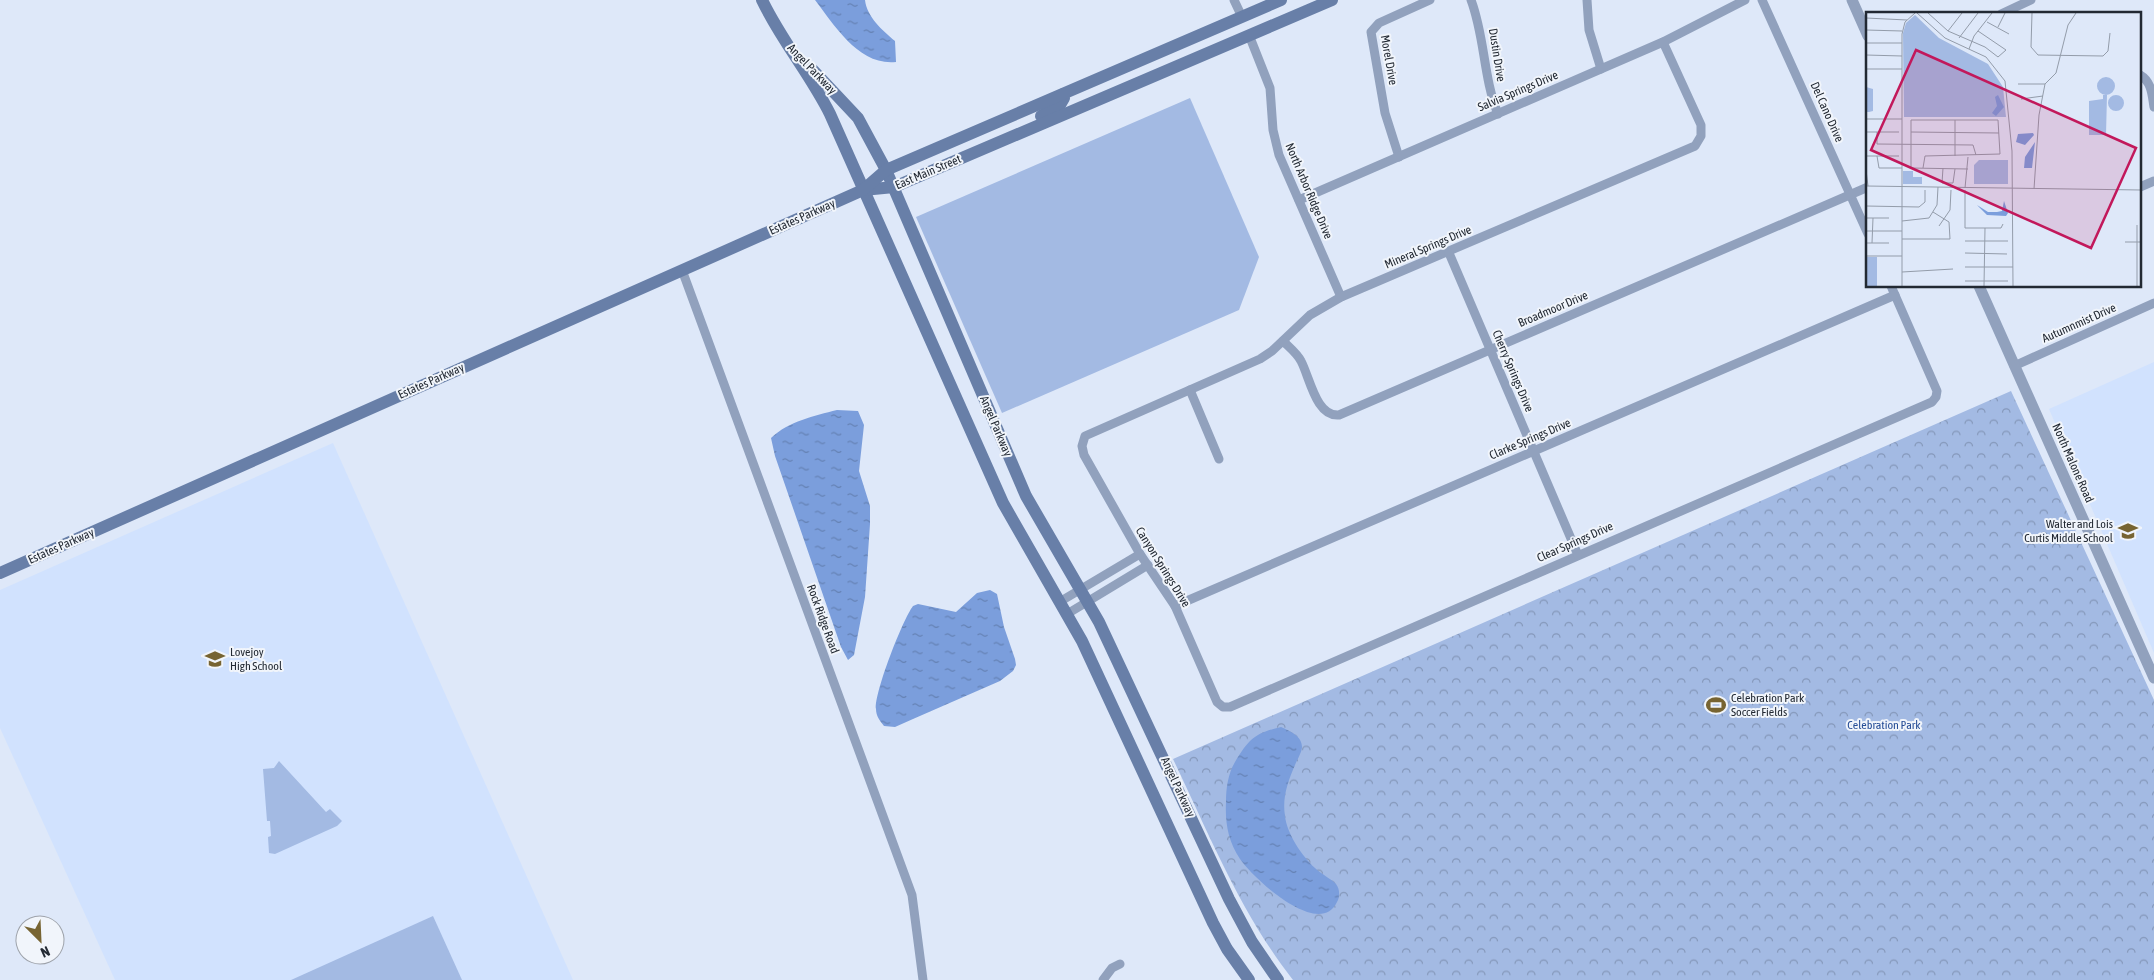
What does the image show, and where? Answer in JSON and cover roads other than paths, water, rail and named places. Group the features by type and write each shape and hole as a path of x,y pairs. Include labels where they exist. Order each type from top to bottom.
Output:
{"main road":[{"path":"762,0 785,41"},
{"name":"East Main Street","path":"863,190 886,170 1280,0"},
{"name":"East Main Street","path":"863,190 894,187 1332,0"},
{"path":"1242,17 1250,35"},
{"name":"Angel Parkway","path":"785,41 858,118 886,170 1026,496 1088,602 1127,679 1229,899 1252,942 1278,980"},
{"name":"Angel Parkway","path":"785,41 817,88 1003,503 1068,614 1128,735 1213,923 1227,948 1249,980"},
{"path":"997,143 1060,105 1064,98 1063,94"},
{"name":"Estates Parkway","path":"0,573 863,190"}],"street":[{"path":"1234,0 1242,17"},
{"name":"Morel Drive","path":"1399,157 1385,113 1371,32 1379,23 1430,0"},
{"name":"Dustin Drive","path":"1471,0 1480,24 1491,95 1498,114"},
{"path":"1587,0 1591,38 1601,69"},
{"name":"Salvia Springs Drive","path":"1299,200 1663,42 1745,0"},
{"name":"Del Cano Drive","path":"1762,0 1866,230"},
{"path":"1852,0 1866,32"},
{"path":"2005,12 2031,0"},
{"name":"North Arbor Ridge Drive","path":"1250,35 1270,88 1276,143 1341,297"},
{"name":"Mineral Springs Drive","path":"1083,441 1089,433 1260,359 1283,341 1310,314 1341,297 1449,253 1695,146 1701,136 1701,125 1663,42"},
{"path":"2142,76 2148,81 2150,86 2154,107"},
{"path":"2142,186 2154,180"},
{"name":"Broadmoor Drive","path":"1283,341 1301,362 1322,408 1334,416 1344,414 1866,188"},
{"name":"Cherry Springs Drive","path":"1449,253 1578,554"},
{"name":"Rock Ridge Road","path":"682,270 912,895 923,980"},
{"name":"North Malone Road","path":"1980,288 2154,678"},
{"name":"Clear Springs Drive","path":"1223,707 1230,707 1578,554 1932,402 1936,397 1937,391 1893,290"},
{"name":"Clarke Springs Drive","path":"1175,606 1534,451 1893,290"},
{"name":"Autumnmist Drive","path":"2014,366 2154,303"},
{"path":"1190,390 1219,459"},
{"name":"Canyon Springs Drive","path":"1083,441 1082,450 1094,475 1140,554 1175,606 1217,702 1223,707"},
{"path":"1061,601 1140,554"},
{"path":"1068,614 1148,566"},
{"path":"1103,980 1112,968 1120,964"}],"water":[{"path":"815,0 865,0 872,18 895,41 896,62 883,62 859,51 840,32"},
{"path":"837,410 858,411 864,425 859,471 870,506 865,597 854,655 848,660 841,647 775,456 771,438 794,423"},
{"path":"990,590 997,594 1004,627 1015,659 1016,665 1013,671 1000,681 895,727 884,726 876,712 880,688 896,640 913,606 918,604 956,612 977,593"},
{"path":"1281,727 1298,737 1302,747 1286,790 1284,809 1286,823 1292,837 1305,857 1317,870 1337,886 1338,900 1328,912 1316,914 1302,910 1271,891 1240,859 1228,832 1226,792 1229,776 1235,762 1244,748 1254,738"}],"place":[{"name":"Walter and Lois Curtis Middle School","path":"2128,531"},
{"name":"Lovejoy High School","path":"215,659"},
{"name":"Celebration Park Soccer Fields","path":"1716,705"}],"park label":[{"name":"Celebration Park","path":"1884,725"}]}
